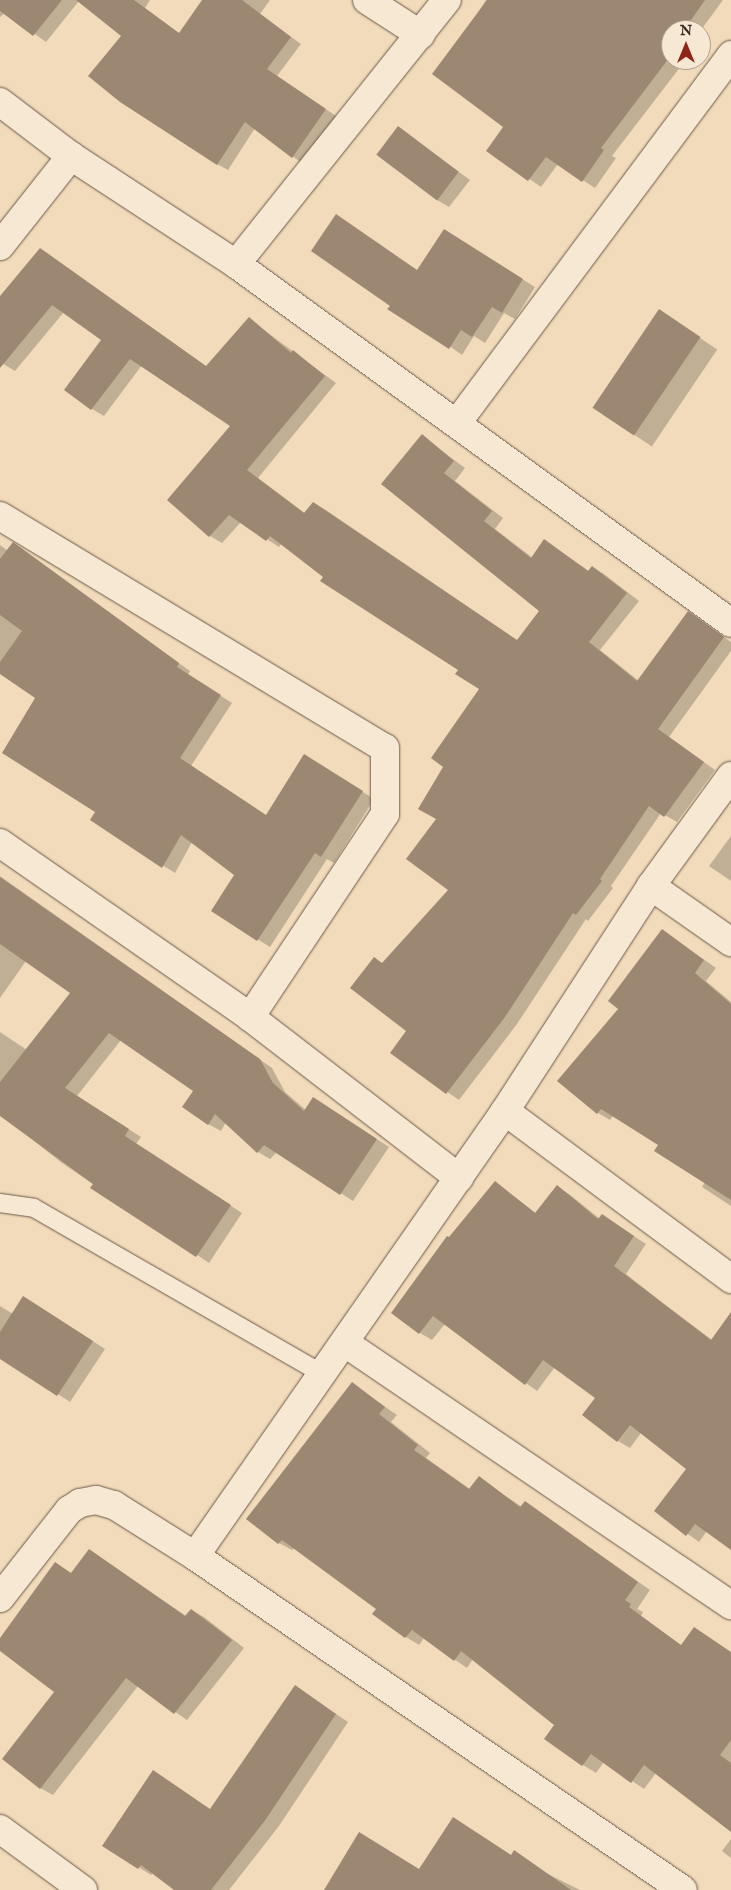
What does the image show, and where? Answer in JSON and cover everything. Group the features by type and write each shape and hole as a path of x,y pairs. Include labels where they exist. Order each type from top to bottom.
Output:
{"street":[{"path":"367,0 421,35"},
{"path":"236,264 421,35 447,0"},
{"path":"457,423 731,56"},
{"path":"0,102 71,156 236,264 731,623"},
{"path":"0,246 71,156"},
{"path":"0,516 385,748 385,814 250,1017"},
{"path":"195,1556 506,1111 652,886 731,776"},
{"path":"0,843 250,1017 459,1178"},
{"path":"652,886 731,942"},
{"path":"506,1111 731,1279"},
{"path":"345,1343 731,1605"},
{"path":"0,1598 69,1510 80,1503 96,1500 114,1505 195,1556 683,1890"},
{"path":"0,1829 84,1890"}],"lane":[{"path":"0,1203 34,1208 323,1374"}],"building":[{"path":"0,0 62,0 33,36 0,11"},
{"path":"76,0 134,0 179,33 202,0 242,0 291,37 267,69 326,109 292,158 245,122 217,165 120,102 88,76 121,36"},
{"path":"487,0 705,0 691,20 661,20 661,69 601,148 604,150 582,182 546,157 528,181 486,151 503,127 432,74"},
{"path":"398,126 459,172 437,200 376,155"},
{"path":"336,214 417,270 444,229 523,279 502,313 492,307 472,337 461,330 449,349 387,309 390,306 311,251"},
{"path":"40,248 206,366 249,317 291,353 293,350 325,376 247,470 304,513 313,502 517,640 539,611 381,484 422,434 454,461 444,473 492,511 484,521 531,558 544,539 588,571 592,566 627,593 589,642 637,681 688,611 724,637 658,729 704,762 664,817 649,806 600,879 602,881 576,915 573,913 505,1017 446,1094 390,1053 406,1031 350,988 374,957 382,963 448,890 406,859 436,819 418,809 443,767 431,758 479,689 455,674 458,670 320,581 323,577 270,536 266,541 229,515 209,537 167,500 230,426 130,359 91,410 64,390 101,340 52,305 0,368 0,296"},
{"path":"659,309 700,337 634,436 592,408"},
{"path":"13,542 179,663 177,667 221,695 180,758 266,815 304,754 363,791 321,857 315,853 257,941 211,911 234,875 181,835 162,868 90,820 95,812 2,753 35,698 0,674 0,662 22,631 0,615 0,559"},
{"path":"0,877 260,1059 273,1083 304,1111 313,1097 377,1139 340,1195 264,1145 257,1153 215,1114 208,1125 182,1107 193,1091 109,1033 65,1088 129,1129 125,1136 231,1205 196,1257 90,1188 93,1184 0,1116 0,1082 70,993 0,944"},
{"path":"662,929 704,960 695,973 731,1004 731,1200 654,1151 658,1145 601,1109 597,1114 557,1081 618,1009 608,1001"},
{"path":"495,1181 535,1213 557,1185 598,1219 602,1214 634,1236 614,1266 711,1340 731,1312 731,1550 695,1524 686,1536 654,1511 686,1469 630,1425 617,1442 582,1415 595,1398 543,1360 525,1385 433,1316 419,1334 391,1313 447,1236 449,1237"},
{"path":"23,1296 93,1341 57,1396 0,1359 0,1332"},
{"path":"352,1382 385,1407 379,1414 418,1445 414,1450 469,1489 479,1476 520,1507 525,1501 638,1582 625,1600 631,1604 629,1607 681,1645 694,1627 731,1652 731,1740 720,1755 731,1763 731,1832 644,1765 631,1783 591,1754 582,1766 544,1739 554,1725 461,1651 454,1661 412,1630 405,1638 372,1614 376,1609 282,1540 278,1544 246,1519"},
{"path":"89,1549 185,1616 191,1609 232,1640 174,1714 126,1678 40,1789 2,1759 54,1692 0,1651 0,1638 55,1562 71,1573"},
{"path":"295,1685 336,1714 266,1819 211,1890 174,1890 141,1865 138,1869 102,1846 153,1770 210,1809"},
{"path":"453,1817 511,1855 514,1850 571,1890 324,1890 359,1832 419,1869"}]}
